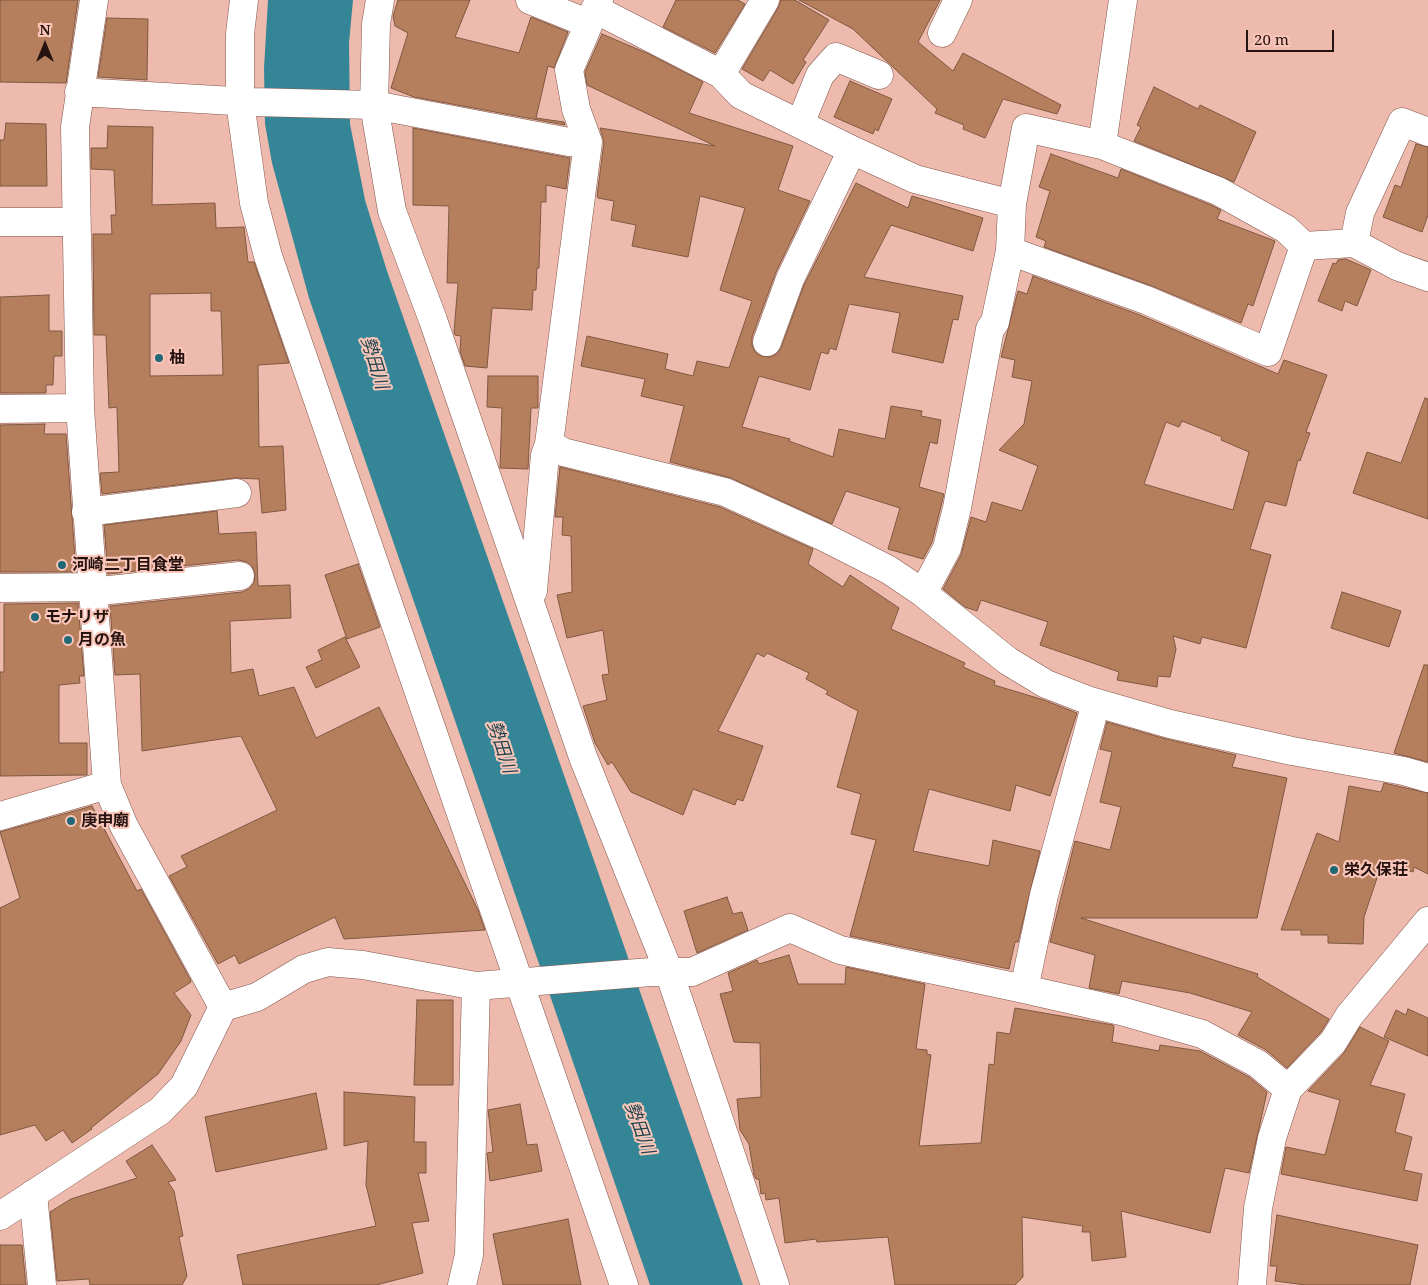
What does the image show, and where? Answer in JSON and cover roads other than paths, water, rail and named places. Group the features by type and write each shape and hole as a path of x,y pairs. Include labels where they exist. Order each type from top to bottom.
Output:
{"street":[{"path":"94,0 75,127 76,222 80,408 91,589 107,785 124,826 223,1006"},
{"path":"244,0 240,44 254,203 268,256 527,983 624,1285"},
{"path":"380,0 376,24 370,104 392,211 433,320 532,603 583,757 775,1285"},
{"path":"530,0 594,10 722,74 741,95 852,150 915,179 1012,204"},
{"path":"722,74 765,0"},
{"path":"942,33 958,0"},
{"path":"1102,145 1123,0"},
{"path":"532,603 539,506 545,455 549,444 588,142 576,109 569,70 594,10"},
{"path":"800,124 820,75 836,57 879,76"},
{"path":"79,92 246,102 370,104 569,142 588,142"},
{"path":"1354,243 1360,213 1402,122 1428,132"},
{"path":"923,593 947,548 955,516 990,329 995,322 1010,251 1012,204 1026,128 1102,145 1218,191 1286,229 1304,246 1354,243 1397,266 1428,278"},
{"path":"767,342 790,279 852,150"},
{"path":"0,222 76,222"},
{"path":"1010,251 1146,300 1268,352 1304,246"},
{"path":"0,409 80,408"},
{"path":"549,444 563,452 725,492 824,537 889,570 923,593 1008,660 1046,684 1096,703 1170,724 1428,778"},
{"path":"86,512 237,493"},
{"path":"0,588 91,589 240,576"},
{"path":"1024,989 1044,895 1096,703"},
{"path":"0,816 107,785"},
{"path":"1252,1285 1258,1208 1272,1138 1288,1089 1333,1042 1349,1016 1428,921"},
{"path":"0,1216 160,1111 184,1086 223,1006 257,997 304,969 328,962 363,965 476,986 660,972 692,972 790,928 840,950 1121,1011 1202,1034 1258,1064 1288,1089"},
{"path":"462,1285 469,1255 476,986"},
{"path":"33,1194 42,1285"}],"water":[{"name":"勢田川","path":"268,0 353,0 349,43 350,124 365,200 387,271 743,1285 650,1285 309,298 272,163 265,124 264,68"}],"place":[{"name":"柚","path":"159,358"},
{"name":"河崎二丁目食堂","path":"62,565"},
{"name":"モナリザ","path":"35,617"},
{"name":"月の魚","path":"68,640"},
{"name":"庚申廟","path":"71,821"},
{"name":"栄久保荘","path":"1334,870"}]}
